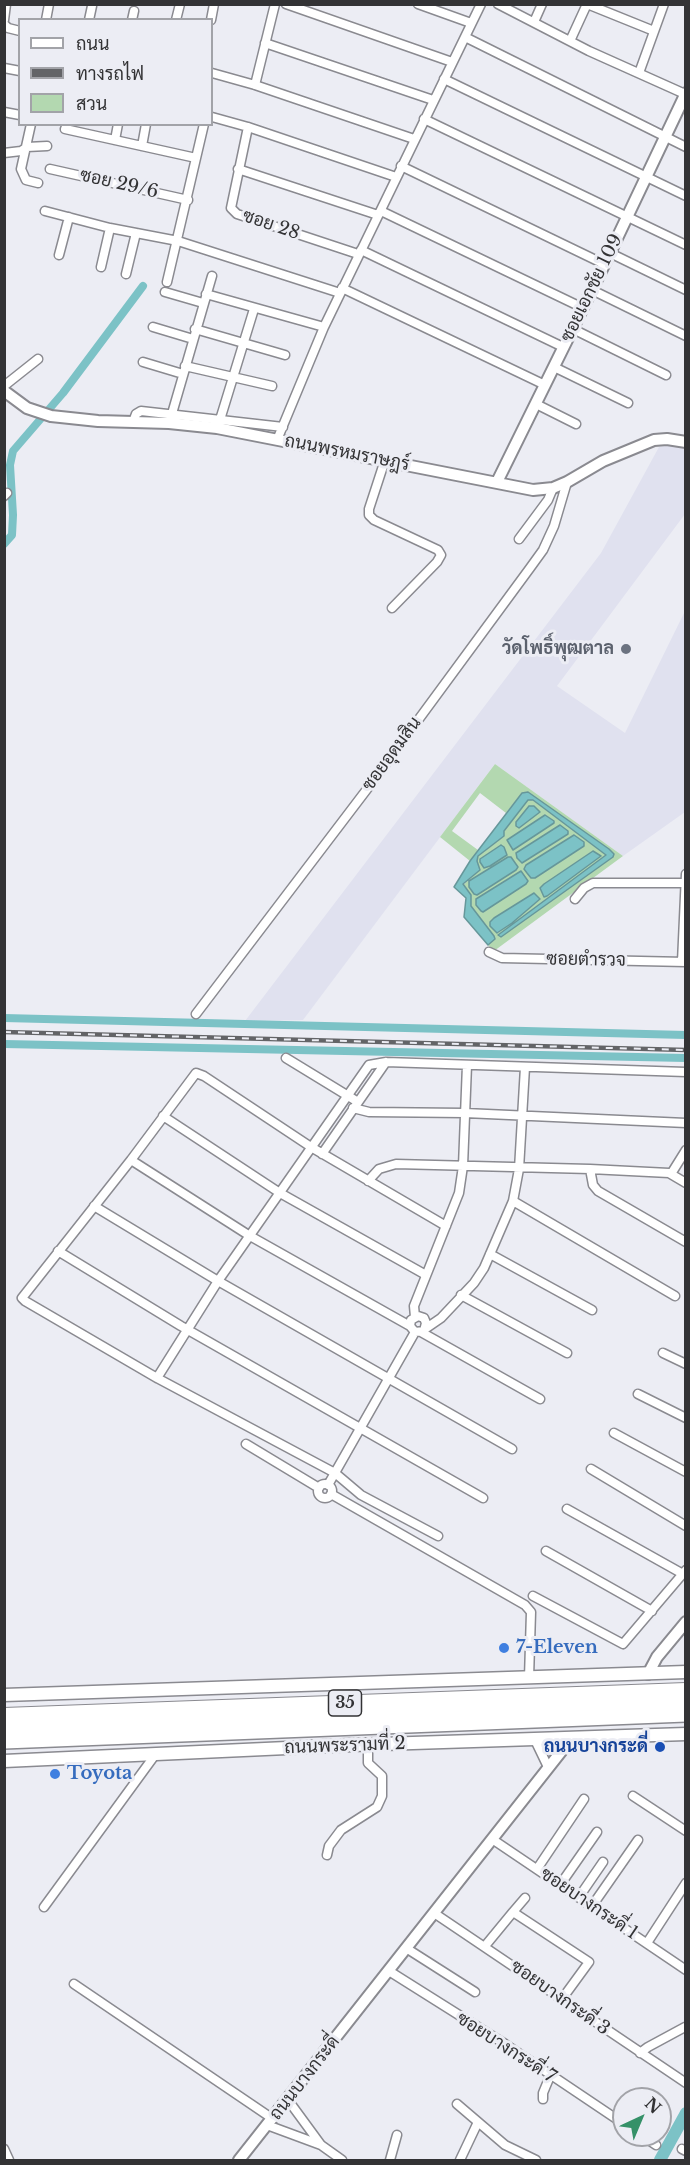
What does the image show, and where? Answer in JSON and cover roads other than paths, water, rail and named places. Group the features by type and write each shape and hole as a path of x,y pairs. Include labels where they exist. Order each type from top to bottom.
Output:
{"highway":[{"name":"35","path":"4,1715 686,1690"},
{"path":"4,1726 686,1701"},
{"path":"4,1742 686,1714"},
{"name":"ถนนพระรามที่ 2","path":"4,1742 686,1719"}],"main road":[{"name":"35","path":"4,1695 686,1672"},
{"name":"ถนนพระรามที่ 2","path":"4,1761 686,1734"}],"street":[{"path":"6,4 4,22 8,28 18,30"},
{"path":"255,85 275,4"},
{"path":"286,4 452,62"},
{"path":"418,4 471,23"},
{"path":"277,440 324,327 359,252 481,4"},
{"path":"498,4 685,98"},
{"path":"534,22 542,4"},
{"path":"570,41 587,4 654,31"},
{"path":"639,73 664,4"},
{"path":"465,37 686,147"},
{"path":"265,43 433,100"},
{"path":"213,73 255,85 414,139"},
{"path":"444,79 686,196"},
{"name":"ซอยเอกชัย 109","path":"497,482 685,98"},
{"path":"213,117 249,127 396,177"},
{"path":"424,119 686,245"},
{"path":"32,126 27,147 21,160 21,173 26,180 38,183"},
{"path":"115,140 118,126"},
{"path":"142,146 146,126"},
{"path":"167,282 204,126"},
{"name":"ซอย 28","path":"249,127 230,205 234,211 359,252 563,347"},
{"path":"70,128 196,158"},
{"path":"4,153 21,151 27,147 47,146"},
{"path":"401,166 604,264"},
{"name":"ซอย 29/6","path":"50,169 188,200"},
{"path":"238,169 379,213 583,308"},
{"path":"45,211 110,228 178,241 341,291 545,385"},
{"path":"59,255 69,217"},
{"path":"100,267 110,228"},
{"path":"126,274 136,233"},
{"path":"610,253 686,290"},
{"path":"170,418 212,276"},
{"path":"592,290 686,336"},
{"path":"165,292 254,309 324,327"},
{"path":"254,309 219,423 283,427"},
{"path":"153,327 193,339"},
{"path":"573,329 666,375"},
{"path":"195,330 285,355"},
{"path":"4,389 38,359"},
{"path":"143,362 272,386"},
{"path":"554,367 628,403"},
{"name":"ถนนพรหมราษฎร์","path":"4,389 27,408 51,416 133,422 170,418 219,423 277,440 533,490 553,488 603,461 638,446 667,439 686,442"},
{"path":"536,404 576,424"},
{"path":"385,460 369,515 374,520 438,550 441,555 437,562 392,608"},
{"name":"ซอยอุดมสิน","path":"196,1014 537,559 554,526 567,482"},
{"path":"519,539 548,500 553,488"},
{"path":"684,962 686,874"},
{"path":"575,899 584,888 593,883 685,883"},
{"name":"ซอยตำรวจ","path":"489,951 502,958 684,962"},
{"path":"285,1058 347,1095 362,1112 465,1113 686,1123"},
{"path":"322,1154 386,1062"},
{"path":"157,1378 218,1281 369,1065 386,1062 686,1072"},
{"path":"418,1330 411,1320 415,1317 414,1306 459,1193 463,1166 467,1065"},
{"path":"418,1330 441,1318 474,1283 484,1268 513,1201 519,1169 525,1067"},
{"path":"438,1536 361,1495 335,1473 157,1378 22,1298 131,1160 194,1075 198,1073 322,1154 446,1226"},
{"path":"163,1116 280,1193 426,1275"},
{"path":"671,1174 686,1150"},
{"path":"131,1160 249,1236 540,1400"},
{"path":"368,1181 379,1168 389,1165 590,1169 671,1174 686,1183"},
{"path":"590,1169 593,1185 598,1191 686,1242"},
{"path":"513,1201 675,1296"},
{"path":"94,1206 218,1281 512,1449"},
{"path":"58,1251 188,1330 483,1498"},
{"path":"490,1254 592,1310"},
{"path":"461,1295 567,1353"},
{"path":"326,1489 388,1379 418,1330 426,1323 424,1318 415,1317"},
{"path":"663,1353 686,1364"},
{"path":"638,1394 686,1418"},
{"path":"614,1433 686,1472"},
{"path":"246,1444 525,1605 531,1612 529,1678"},
{"path":"591,1469 686,1526"},
{"path":"533,1596 620,1644 625,1643 684,1572 567,1509"},
{"path":"546,1551 652,1611"},
{"path":"648,1674 657,1657 686,1622"},
{"name":"ถนนบางกระดี่","path":"239,2160 570,1739"},
{"path":"535,1740 548,1767"},
{"path":"327,1855 329,1846 341,1830 377,1807 382,1796 382,1776 368,1762 368,1745"},
{"path":"44,1907 155,1755"},
{"path":"633,1796 686,1831"},
{"path":"537,1869 584,1799"},
{"path":"560,1885 597,1832"},
{"name":"ซอยบางกระดี่ 1","path":"492,1839 686,1970"},
{"path":"592,1906 638,1840"},
{"path":"579,1897 603,1862"},
{"path":"647,1943 686,1883"},
{"path":"485,1946 525,1898"},
{"path":"513,1912 592,1965 562,1999"},
{"name":"ซอยบางกระดี่ 3","path":"434,1913 686,2083"},
{"path":"406,1948 475,1992"},
{"name":"ซอยบางกระดี่ 7","path":"389,1971 505,2044 612,2116"},
{"path":"74,1984 270,2122 290,2133 321,2145 342,2160"},
{"path":"640,2053 648,2046 685,2027"},
{"path":"543,2099 550,2076"},
{"path":"288,2100 321,2145"},
{"path":"457,2104 505,2145 536,2160"},
{"path":"290,2133 301,2120"},
{"path":"460,2160 478,2122"},
{"path":"390,2160 397,2135"},
{"path":"4,2149 9,2160"}],"water":[{"path":"528,792 614,854 613,857 501,937 498,935 606,855 533,800 528,800 504,831 504,836 478,856 480,870 463,884 471,895 471,906 494,936 495,939 488,945 464,917 466,898 454,887 470,861 522,793"},
{"path":"529,806 534,806 540,812 519,828 516,822"},
{"path":"545,815 554,823 513,850 507,840"},
{"path":"560,825 568,831 568,834 522,863 517,858 516,853"},
{"path":"574,835 584,842 584,846 535,878 531,878 524,869 526,865"},
{"path":"501,845 507,855 484,868 480,859"},
{"path":"593,851 601,856 544,897 540,888 544,884"},
{"path":"511,857 518,867 516,870 477,895 474,894 469,887 469,881"},
{"path":"521,871 528,881 526,884 483,912 481,911 476,905 476,899"},
{"path":"534,893 540,899 512,923 497,933 490,926 494,918"}],"waterway":[{"path":"4,544 12,535 10,465 13,451 63,393 143,286"},
{"path":"4,1018 686,1035"},
{"path":"4,1044 686,1058"},
{"path":"660,2160 686,2113"}],"railway":[{"path":"4,1032 686,1050"}],"place":[{"name":"วัดโพธิ์พุฒตาล","path":"626,649"},
{"name":"7-Eleven","path":"504,1648"},
{"name":"ถนนบางกระดี่","path":"660,1747"},
{"name":"Toyota","path":"55,1774"}]}
